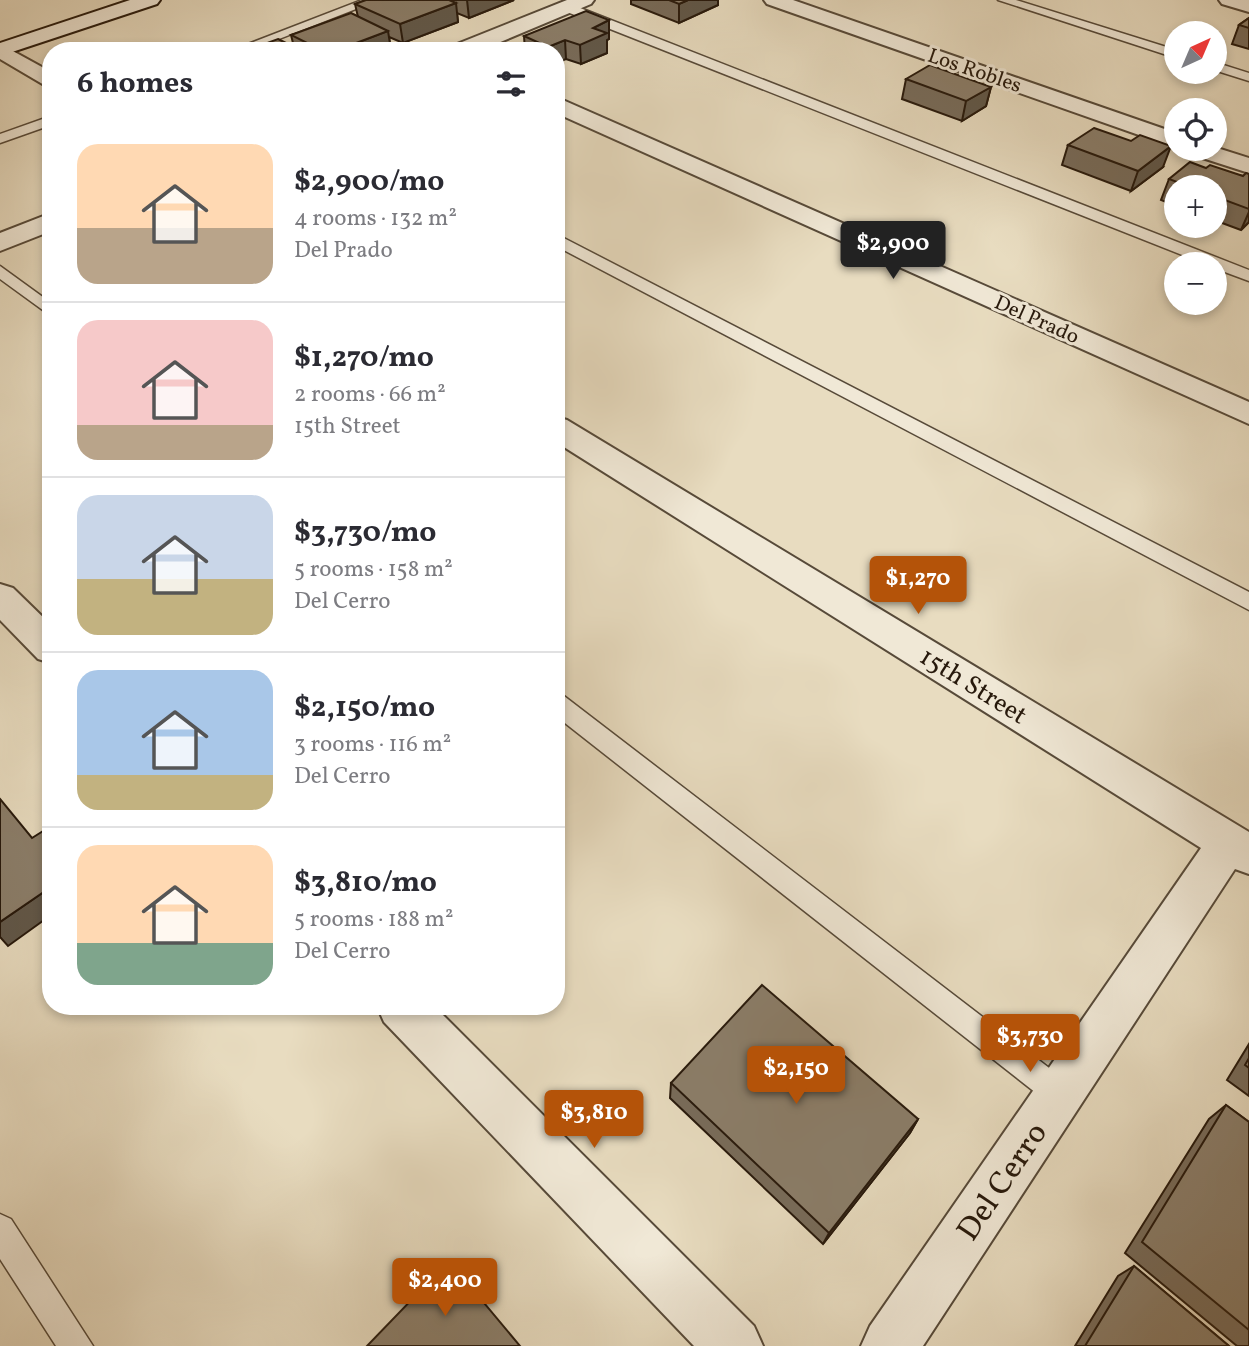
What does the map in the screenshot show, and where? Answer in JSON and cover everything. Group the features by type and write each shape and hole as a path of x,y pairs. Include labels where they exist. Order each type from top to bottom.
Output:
{"street":[{"path":"0,50 150,0"},
{"name":"Los Robles","path":"774,0 1164,137"},
{"path":"1229,0 1249,6"},
{"path":"482,42 575,4"},
{"path":"0,50 42,76"},
{"name":"Del Prado","path":"565,108 1249,414"},
{"path":"1227,159 1249,166"},
{"path":"0,243 42,225"},
{"name":"15th Street","path":"565,433 1239,849"},
{"path":"0,597 42,640"},
{"name":"Del Cerro","path":"890,1346 1060,1094 1239,849"},
{"path":"410,1015 734,1346"}],"lane":[{"path":"260,42 373,0"},
{"path":"1004,0 1164,50"},
{"path":"575,4 1249,276"},
{"path":"1227,70 1249,77"},
{"path":"0,139 42,123"},
{"path":"565,244 1249,602"},
{"path":"0,271 42,304"},
{"path":"565,711 1060,1094"},
{"path":"0,1230 76,1346"}],"building":[{"path":"366,0 449,0 456,3 400,24 355,4"},
{"path":"669,0 688,0 679,4"},
{"path":"586,11 609,20 593,28 607,33 580,45 565,40 537,42 524,36"},
{"path":"351,13 388,31 359,42 305,42 291,35"},
{"path":"1249,18 1249,28 1239,25"},
{"path":"930,65 991,87 966,101 906,79"},
{"path":"1094,128 1131,141 1140,135 1164,144 1164,151 1138,171 1068,145"},
{"path":"1190,162 1206,168 1210,165 1243,176 1249,174 1249,209 1227,201 1227,175 1174,175"},
{"path":"0,799 32,838 42,832 42,893 0,922"},
{"path":"762,985 918,1119 829,1233 671,1083"},
{"path":"1226,1105 1249,1122 1249,1330 1142,1242"},
{"path":"449,1261 520,1346 367,1346"},
{"path":"1134,1266 1229,1346 1085,1346"}]}
